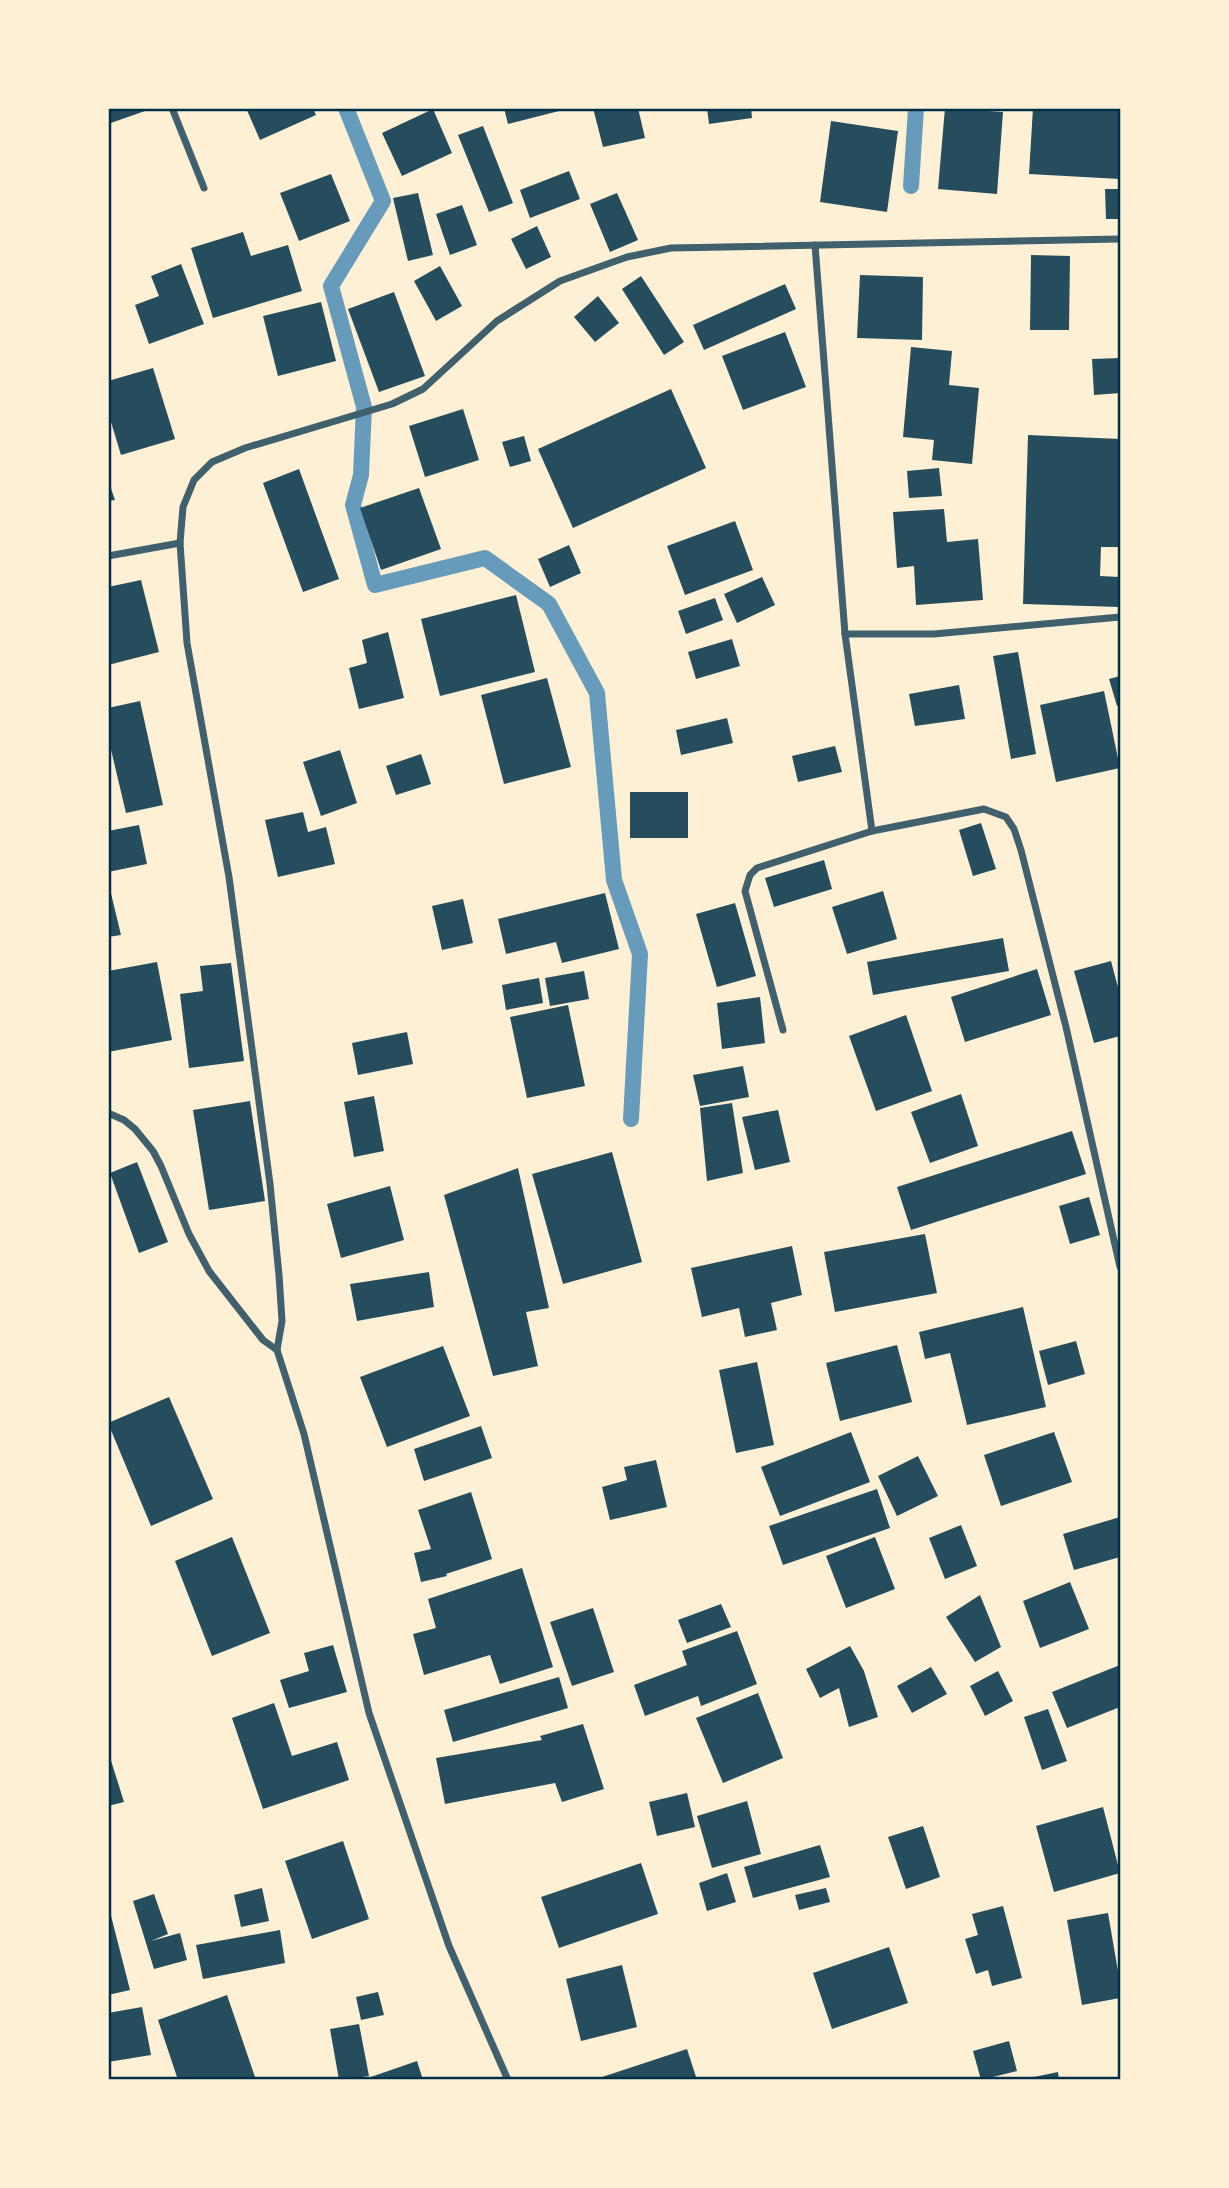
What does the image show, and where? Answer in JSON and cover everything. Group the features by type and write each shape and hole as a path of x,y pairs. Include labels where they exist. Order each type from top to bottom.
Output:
{"street":[{"path":"172,108 204,187"},
{"path":"508,2080 449,1946 369,1713 304,1434 277,1350 282,1321 281,1298 268,1172 229,877 187,643 180,543 183,507 194,480 212,462 245,448 392,404 423,388 497,321 560,281 626,257 671,248 1121,239"},
{"path":"815,245 845,634 872,831"},
{"path":"108,555 180,543"},
{"path":"845,634 934,634 1121,617"},
{"path":"783,1030 745,891 750,875 757,868 872,831 984,809 1006,817 1014,829 1066,1027 1121,1267"},
{"path":"108,1113 124,1120 149,1144 162,1166 190,1234 209,1271 262,1340 277,1350"}],"building":[{"path":"108,108 144,108 145,111 108,124"},
{"path":"246,108 313,108 316,115 260,140"},
{"path":"504,108 566,108 567,109 508,124"},
{"path":"593,108 638,108 645,138 603,147"},
{"path":"707,108 751,108 752,118 709,124"},
{"path":"945,108 1003,112 997,194 938,189"},
{"path":"1033,108 1120,111 1120,179 1029,174"},
{"path":"433,109 452,153 402,176 382,133"},
{"path":"831,121 898,131 887,212 820,202"},
{"path":"483,126 513,203 489,212 458,135"},
{"path":"569,171 580,199 530,218 520,190"},
{"path":"331,174 350,221 299,241 280,193"},
{"path":"1105,189 1120,189 1120,219 1106,219"},
{"path":"418,193 433,255 408,261 393,198"},
{"path":"617,193 638,240 610,252 590,204"},
{"path":"462,205 477,245 450,255 436,214"},
{"path":"537,226 551,257 526,269 511,239"},
{"path":"243,232 251,256 288,245 302,291 213,318 191,248"},
{"path":"1031,255 1070,256 1069,330 1030,330"},
{"path":"181,264 204,324 149,344 135,305 159,296 151,276"},
{"path":"440,266 462,306 436,321 414,281"},
{"path":"860,275 923,277 922,340 857,338"},
{"path":"641,276 684,342 664,355 622,289"},
{"path":"785,284 796,309 704,350 693,325"},
{"path":"394,292 425,376 379,392 348,309"},
{"path":"598,296 619,323 595,342 574,317"},
{"path":"321,302 336,361 278,376 263,316"},
{"path":"785,332 806,387 743,410 722,356"},
{"path":"911,347 952,351 949,385 979,388 972,464 932,460 934,440 903,437"},
{"path":"1120,358 1120,393 1094,395 1092,359"},
{"path":"153,368 175,439 121,455 108,412 108,381"},
{"path":"671,389 706,468 573,528 538,449"},
{"path":"463,409 479,460 425,477 409,426"},
{"path":"1028,435 1120,439 1120,547 1101,547 1100,576 1120,577 1120,607 1023,604"},
{"path":"524,436 531,461 510,467 502,442"},
{"path":"939,468 942,496 909,498 907,471"},
{"path":"299,469 339,579 303,592 263,483"},
{"path":"108,480 115,500 108,501"},
{"path":"419,488 441,549 381,570 360,508"},
{"path":"944,509 947,542 978,539 983,600 916,605 914,566 897,568 893,512"},
{"path":"735,521 753,570 685,595 667,546"},
{"path":"569,545 581,573 550,587 538,559"},
{"path":"762,577 775,605 737,623 724,594"},
{"path":"141,580 159,652 108,665 108,587"},
{"path":"516,595 535,672 440,696 421,619"},
{"path":"715,598 723,620 686,634 678,611"},
{"path":"388,632 404,698 359,709 349,668 367,663 362,640"},
{"path":"732,639 740,666 696,679 688,652"},
{"path":"1018,652 1036,754 1011,759 993,656"},
{"path":"1120,676 1120,705 1117,706 1109,679"},
{"path":"547,678 571,767 504,784 481,695"},
{"path":"959,685 965,719 915,726 909,694"},
{"path":"1104,691 1120,768 1056,782 1040,705"},
{"path":"140,701 163,805 126,813 108,737 108,708"},
{"path":"727,718 733,743 681,755 676,730"},
{"path":"835,746 842,772 798,782 792,756"},
{"path":"340,750 357,803 321,816 303,762"},
{"path":"421,754 431,784 396,795 386,766"},
{"path":"630,792 688,792 688,838 630,838"},
{"path":"303,812 308,832 326,827 335,864 278,877 265,820"},
{"path":"981,823 996,869 973,876 959,830"},
{"path":"139,825 147,864 108,872 108,831"},
{"path":"824,860 832,889 774,907 765,878"},
{"path":"108,881 121,935 108,937"},
{"path":"883,891 897,939 847,954 832,907"},
{"path":"605,893 619,949 562,963 556,942 506,954 498,919"},
{"path":"463,899 473,943 442,950 432,906"},
{"path":"735,903 756,976 717,987 696,914"},
{"path":"1003,938 1009,971 873,995 867,962"},
{"path":"1111,961 1120,995 1120,1036 1094,1043 1074,971"},
{"path":"157,962 172,1040 108,1052 108,971"},
{"path":"231,963 244,1061 189,1068 180,994 203,991 200,966"},
{"path":"1037,969 1051,1015 965,1042 951,997"},
{"path":"584,971 589,999 550,1006 545,978"},
{"path":"539,978 543,1003 506,1010 502,985"},
{"path":"760,997 765,1043 722,1049 717,1003"},
{"path":"568,1005 585,1086 527,1098 510,1017"},
{"path":"906,1015 932,1091 876,1111 849,1036"},
{"path":"407,1032 413,1064 358,1075 352,1043"},
{"path":"743,1066 749,1097 700,1106 693,1075"},
{"path":"961,1094 978,1146 930,1163 911,1112"},
{"path":"374,1096 384,1151 354,1157 344,1102"},
{"path":"250,1101 265,1201 209,1210 193,1110"},
{"path":"732,1103 743,1173 707,1181 700,1108"},
{"path":"778,1110 790,1162 755,1170 742,1117"},
{"path":"1072,1131 1086,1174 911,1230 897,1187"},
{"path":"612,1152 642,1262 563,1284 532,1174"},
{"path":"137,1162 168,1242 139,1253 110,1173"},
{"path":"518,1168 549,1308 526,1312 538,1366 493,1376 444,1195"},
{"path":"390,1186 404,1240 341,1258 327,1204"},
{"path":"1089,1197 1100,1235 1070,1244 1059,1206"},
{"path":"925,1234 937,1293 835,1312 824,1252"},
{"path":"792,1246 802,1295 771,1303 777,1330 745,1337 739,1308 702,1317 691,1268"},
{"path":"429,1272 434,1307 357,1321 350,1284"},
{"path":"1023,1307 1046,1407 967,1425 950,1353 925,1359 919,1332"},
{"path":"1076,1341 1085,1374 1048,1385 1039,1351"},
{"path":"897,1345 912,1402 840,1421 826,1363"},
{"path":"443,1346 470,1416 387,1447 360,1377"},
{"path":"757,1362 774,1445 736,1453 719,1370"},
{"path":"169,1397 213,1499 151,1526 108,1423"},
{"path":"481,1426 492,1458 424,1481 414,1449"},
{"path":"851,1432 870,1482 780,1516 761,1467"},
{"path":"1054,1432 1072,1482 1001,1506 984,1455"},
{"path":"918,1456 938,1496 897,1516 878,1476"},
{"path":"656,1460 667,1507 610,1520 602,1487 627,1480 624,1467"},
{"path":"877,1489 890,1528 783,1565 769,1526"},
{"path":"471,1492 492,1559 446,1574 447,1576 421,1582 414,1553 431,1549 418,1510"},
{"path":"1120,1517 1120,1557 1074,1570 1063,1534"},
{"path":"961,1525 977,1566 945,1579 929,1538"},
{"path":"232,1537 270,1633 212,1656 175,1561"},
{"path":"875,1537 895,1589 846,1608 826,1556"},
{"path":"522,1568 553,1667 500,1684 490,1655 424,1675 413,1634 436,1628 428,1599"},
{"path":"1070,1582 1089,1629 1040,1648 1023,1601"},
{"path":"980,1595 1001,1647 975,1662 946,1617"},
{"path":"721,1604 731,1627 687,1643 678,1620"},
{"path":"593,1608 614,1672 572,1686 550,1622"},
{"path":"737,1631 757,1684 701,1706 698,1696 645,1716 634,1685 687,1665 682,1651"},
{"path":"333,1645 347,1692 289,1708 280,1680 309,1671 304,1653"},
{"path":"850,1646 864,1671 878,1717 849,1727 839,1688 820,1698 806,1669"},
{"path":"1120,1665 1120,1707 1067,1728 1052,1692"},
{"path":"931,1667 947,1694 912,1713 897,1686"},
{"path":"998,1671 1013,1701 985,1716 970,1686"},
{"path":"559,1677 568,1708 453,1742 444,1710"},
{"path":"758,1693 783,1758 723,1783 696,1718"},
{"path":"274,1703 292,1756 337,1742 349,1780 263,1809 232,1718"},
{"path":"1048,1709 1067,1761 1042,1770 1024,1717"},
{"path":"583,1724 604,1789 562,1802 555,1783 445,1804 436,1758 542,1740 540,1736"},
{"path":"108,1751 124,1802 108,1806"},
{"path":"687,1793 695,1827 657,1836 649,1802"},
{"path":"747,1801 761,1854 712,1868 697,1816"},
{"path":"1103,1807 1120,1873 1054,1892 1036,1826"},
{"path":"923,1826 940,1877 906,1889 888,1837"},
{"path":"343,1841 369,1919 312,1939 285,1861"},
{"path":"820,1845 830,1877 753,1898 744,1867"},
{"path":"641,1863 658,1914 559,1948 541,1897"},
{"path":"727,1873 736,1902 707,1911 699,1883"},
{"path":"262,1888 269,1921 241,1927 234,1895"},
{"path":"826,1888 830,1902 799,1910 795,1895"},
{"path":"154,1894 168,1934 151,1941 180,1933 187,1960 154,1969 133,1901"},
{"path":"108,1904 130,1990 108,1995"},
{"path":"1003,1906 1022,1978 992,1986 988,1970 976,1974 965,1939 978,1935 972,1914"},
{"path":"1108,1913 1120,1998 1082,2005 1067,1920"},
{"path":"280,1930 285,1963 203,1979 196,1945"},
{"path":"889,1947 908,2003 832,2029 813,1973"},
{"path":"622,1965 637,2027 581,2041 566,1979"},
{"path":"378,1992 384,2015 361,2020 356,1997"},
{"path":"227,1995 256,2080 178,2080 158,2020"},
{"path":"142,2007 151,2055 108,2062 108,2013"},
{"path":"359,2024 369,2076 339,2080 330,2029"},
{"path":"1009,2041 1017,2071 981,2080 973,2051"},
{"path":"687,2049 697,2080 596,2080 596,2079"},
{"path":"417,2061 423,2080 365,2080 365,2079"},
{"path":"1058,2072 1059,2080 1029,2078"}],"waterway":[{"path":"346,108 383,201 331,286 364,407 361,475 353,505 375,585 485,558 549,604 597,693 614,880 640,954 631,1119"},
{"path":"911,186 916,108"}]}
